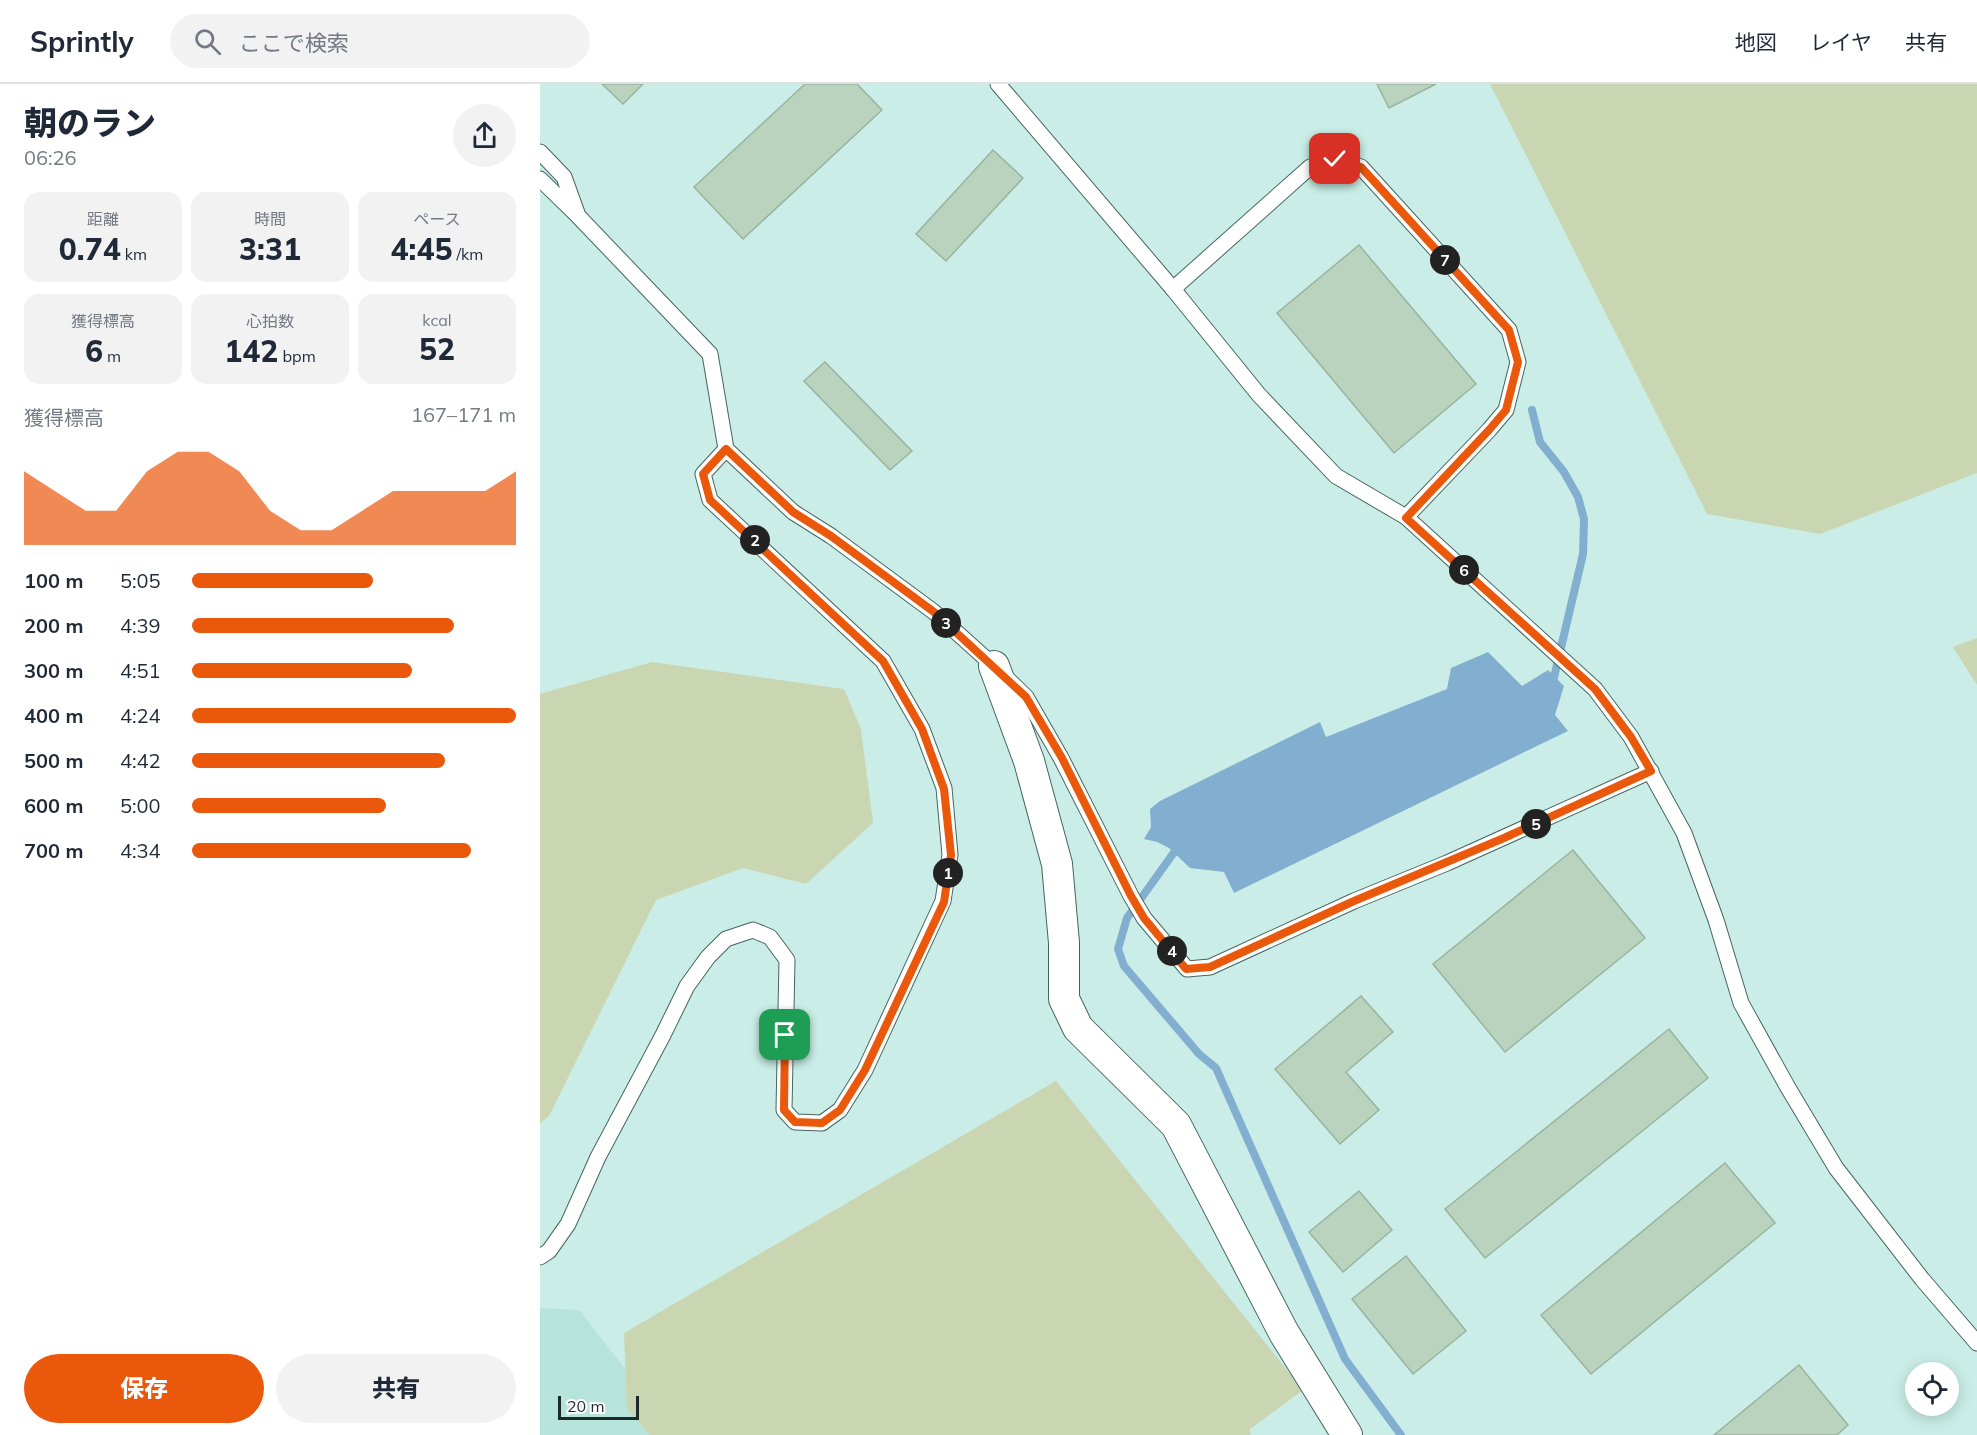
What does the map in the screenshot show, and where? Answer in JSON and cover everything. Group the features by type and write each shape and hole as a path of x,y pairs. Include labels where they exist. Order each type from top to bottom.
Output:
{"street":[{"path":"994,666 1029,761 1058,864 1064,943 1064,999 1078,1028 1176,1125 1284,1333 1347,1435"}],"lane":[{"path":"998,84 1173,289 1259,395 1336,476 1406,518 1595,689 1631,737 1684,833 1716,920 1741,1003 1787,1086 1836,1168 1922,1279 1977,1343"},
{"path":"540,152 564,177 578,216"},
{"path":"1173,289 1310,167 1335,159 1361,167 1509,330 1518,362 1506,410 1406,518"},
{"path":"540,179 710,354 726,449 793,512 831,536 934,612 1026,697 1062,758 1131,896 1144,918 1186,969 1210,967 1354,901 1499,840 1651,771"},
{"path":"540,1257 549,1251 568,1224 598,1157 687,986 708,957 726,939 753,930 770,937 787,960 784,1110 795,1122 822,1123 840,1110 865,1070 944,902 951,855 944,789 922,729 883,661 710,500 703,474 726,449"}],"shaded area":[{"path":"1490,84 1977,84 1977,473 1820,534 1707,514"},
{"path":"1977,638 1977,685 1953,647"},
{"path":"652,662 844,689 861,729 873,823 806,884 743,868 656,900 549,1116 540,1123 540,694"},
{"path":"1056,1081 1303,1390 1249,1430 1251,1435 650,1435 627,1409 624,1333"},
{"path":"540,1308 579,1310 677,1435 540,1435"}],"water":[{"path":"1488,652 1522,686 1548,670 1564,686 1555,715 1568,731 1234,893 1224,872 1190,868 1169,848 1144,839 1151,827 1150,809 1160,801 1320,722 1326,737 1447,689 1451,668"}],"building":[{"path":"602,84 643,84 623,104"},
{"path":"805,84 857,84 882,110 743,239 694,187"},
{"path":"1377,84 1436,84 1389,108"},
{"path":"993,150 1023,178 946,261 916,234"},
{"path":"1359,245 1476,384 1394,453 1277,313"},
{"path":"825,362 912,451 890,470 804,381"},
{"path":"1573,850 1645,938 1505,1052 1433,964"},
{"path":"1361,996 1393,1032 1346,1072 1379,1110 1340,1144 1275,1069"},
{"path":"1669,1029 1708,1078 1485,1258 1445,1209"},
{"path":"1725,1163 1775,1223 1591,1374 1541,1315"},
{"path":"1359,1191 1392,1230 1343,1272 1309,1232"},
{"path":"1406,1256 1466,1331 1413,1374 1352,1299"},
{"path":"1799,1365 1848,1425 1837,1435 1714,1435"}],"waterway":[{"path":"1532,410 1540,442 1564,472 1578,497 1584,519 1583,554 1552,686"},
{"path":"1180,844 1127,918 1118,949 1124,966 1199,1054 1216,1068 1345,1359 1401,1435"}],"route":[{"path":"785,1035 784,1110 795,1122 822,1123 840,1110 865,1070 944,902 951,855 944,789 922,729 883,661 710,500 703,474 726,449 793,512 831,536 934,612 1026,697 1062,758 1131,896 1144,918 1186,969 1210,967 1354,901 1447,863 1651,771 1631,737 1595,689 1406,518 1506,410 1518,362 1509,330 1361,167 1335,159"}]}
